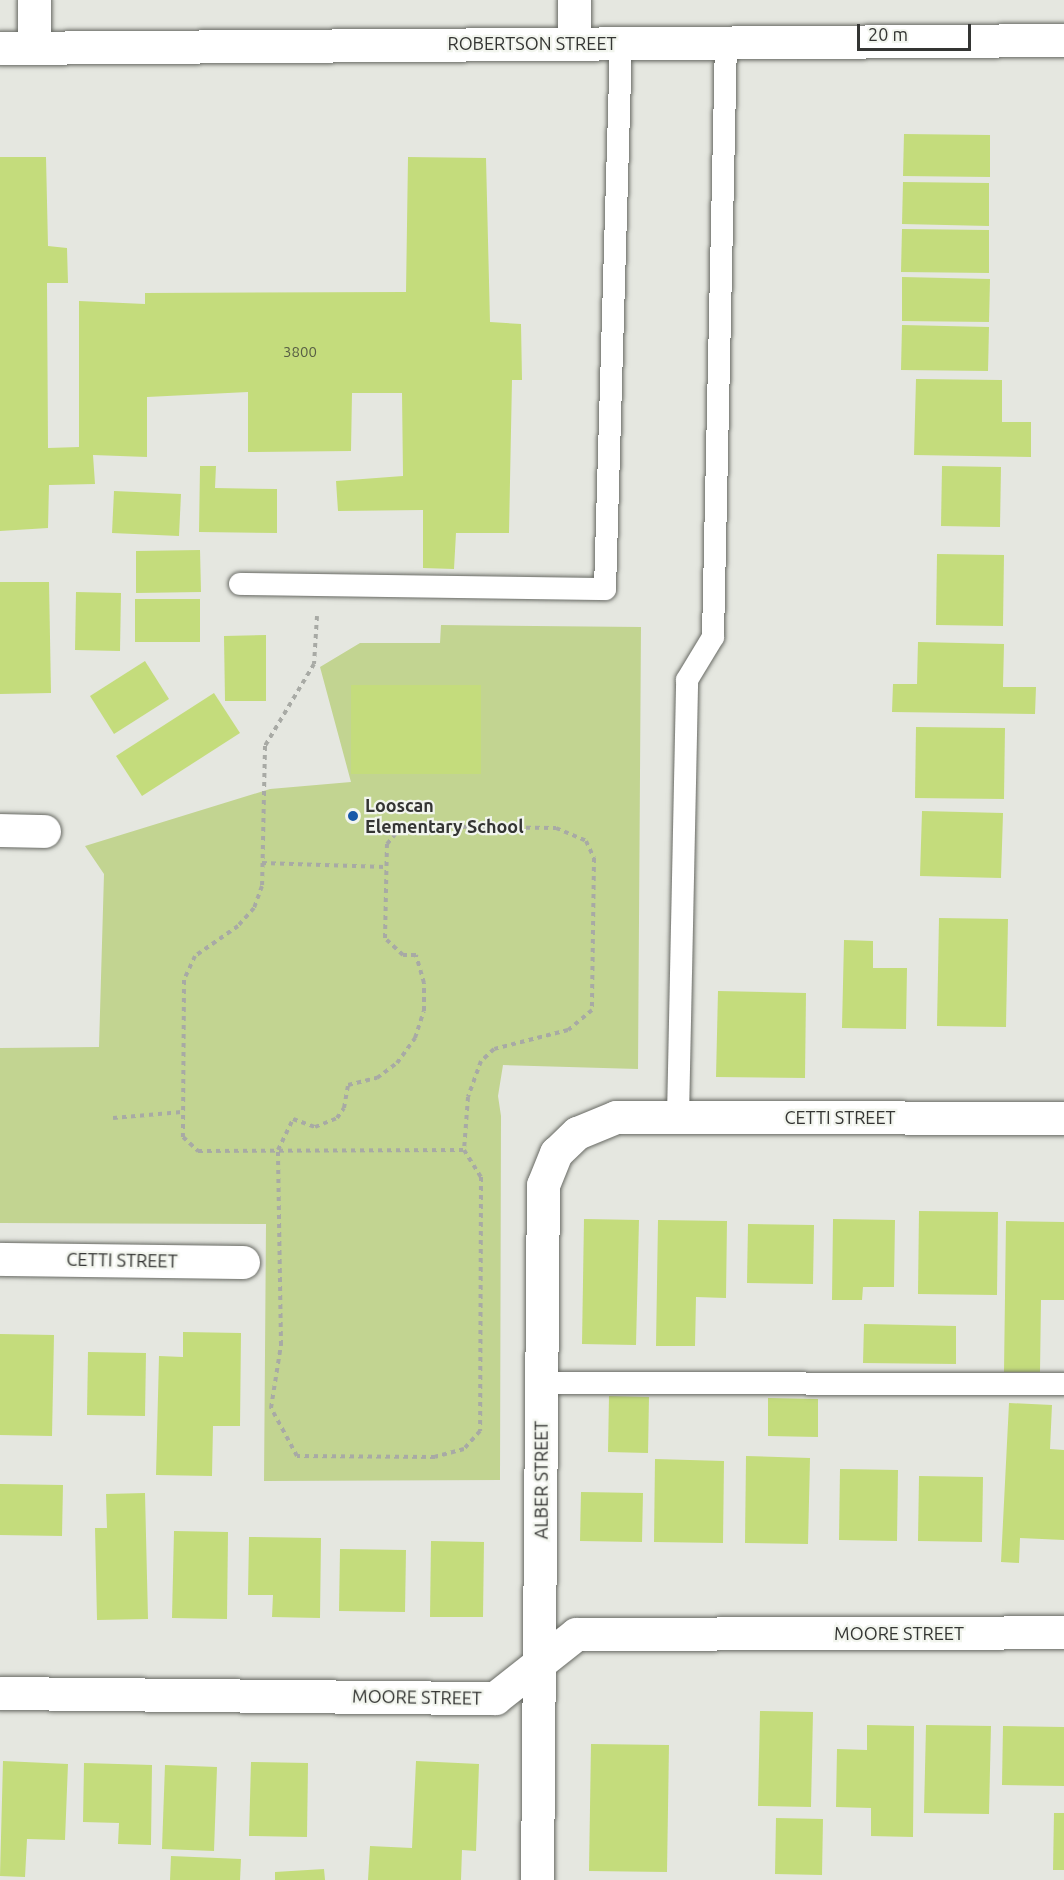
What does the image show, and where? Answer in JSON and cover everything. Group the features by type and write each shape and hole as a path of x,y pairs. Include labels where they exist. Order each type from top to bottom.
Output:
{"street":[{"path":"34,0 34,47"},
{"path":"574,0 574,44"},
{"name":"ROBERTSON STREET","path":"0,48 726,44 1064,39"},
{"path":"0,830 44,831"},
{"name":"CETTI STREET","path":"616,1117 1064,1118"},
{"name":"ALBER STREET","path":"537,1880 543,1185 556,1153 577,1133 616,1117"},
{"name":"CETTI STREET","path":"0,1259 243,1262"},
{"name":"MOORE STREET","path":"0,1693 495,1698 576,1634 1064,1632"}],"lane":[{"path":"240,584 605,589 621,43"},
{"path":"678,1117 687,680 713,637 726,44"},
{"path":"541,1383 1064,1384"}],"path":[{"path":"319,585 314,664 265,746 262,886 254,908 238,926 195,956 184,980 183,1137 198,1151 464,1150"},
{"path":"409,826 556,828 586,841 594,858 592,1010 568,1030 494,1049 481,1061 468,1097 464,1150 481,1176 480,1431 464,1449 435,1457 297,1456 271,1408 281,1345 278,1150 293,1119 315,1127 337,1118 344,1108 348,1085 377,1078 397,1063 415,1038 424,1011 424,983 416,955 403,955 385,938 387,844 397,832 409,826"},
{"path":"262,863 385,867"},
{"path":"113,1118 182,1112"}],"green space":[{"path":"441,625 641,627 638,1069 503,1065 498,1096 501,1116 500,1480 264,1481 266,1224 0,1223 0,1048 99,1047 104,874 85,846 270,789 351,782 320,667 360,643 440,643"}],"building":[{"path":"904,134 990,135 990,177 903,176"},
{"path":"0,157 46,157 48,246 67,248 68,283 47,283 48,448 79,447 79,301 145,304 145,293 406,292 408,157 486,158 490,322 521,324 522,380 512,380 509,533 456,533 454,569 423,568 423,510 338,511 336,481 403,476 402,393 352,393 351,451 248,452 248,392 147,397 147,457 93,455 95,484 49,485 48,528 0,531"},
{"path":"903,182 989,183 989,226 902,224"},
{"path":"902,229 989,230 989,273 901,272"},
{"path":"902,277 990,279 989,322 902,321"},
{"path":"902,325 989,327 988,371 901,370"},
{"path":"916,379 1002,380 1002,422 1031,422 1031,457 914,455"},
{"path":"200,466 216,466 215,488 277,489 277,533 199,532"},
{"path":"942,466 1001,467 1000,527 941,526"},
{"path":"114,491 181,494 179,536 112,533"},
{"path":"200,550 201,592 136,593 136,551"},
{"path":"937,554 1004,555 1003,626 936,625"},
{"path":"0,582 49,582 51,693 0,694"},
{"path":"76,592 121,593 120,651 75,650"},
{"path":"135,599 200,599 200,642 135,642"},
{"path":"266,635 266,701 225,701 224,636"},
{"path":"918,642 1004,644 1003,687 1036,687 1035,714 892,712 893,684 917,684"},
{"path":"145,661 169,699 114,734 90,696"},
{"path":"351,685 481,685 481,774 351,774"},
{"path":"214,693 240,733 142,796 116,756"},
{"path":"916,727 1005,728 1004,799 915,798"},
{"path":"922,811 1003,813 1001,878 920,876"},
{"path":"939,918 1008,919 1006,1027 937,1026"},
{"path":"844,940 873,941 873,968 907,968 906,1029 842,1028"},
{"path":"718,991 806,993 805,1078 716,1077"},
{"path":"919,1211 998,1212 997,1295 918,1294"},
{"path":"584,1219 639,1220 636,1345 582,1344"},
{"path":"833,1219 895,1220 894,1287 863,1287 862,1300 832,1300"},
{"path":"658,1220 727,1221 726,1298 696,1297 695,1346 656,1346"},
{"path":"1006,1221 1064,1222 1064,1300 1041,1300 1040,1372 1004,1372"},
{"path":"748,1224 814,1225 813,1284 747,1283"},
{"path":"864,1324 956,1326 956,1364 863,1363"},
{"path":"183,1332 241,1333 240,1426 213,1426 212,1476 156,1475 159,1356 183,1357"},
{"path":"0,1334 54,1335 52,1436 0,1435"},
{"path":"88,1352 146,1353 145,1416 87,1415"},
{"path":"609,1396 649,1397 648,1453 608,1452"},
{"path":"768,1398 818,1399 818,1437 768,1436"},
{"path":"1009,1403 1052,1405 1050,1449 1064,1450 1064,1540 1020,1538 1019,1563 1001,1562"},
{"path":"746,1456 810,1458 808,1544 745,1543"},
{"path":"655,1459 724,1461 723,1543 654,1542"},
{"path":"840,1469 898,1470 897,1541 839,1540"},
{"path":"919,1476 983,1477 982,1542 918,1541"},
{"path":"0,1484 63,1485 62,1536 0,1535"},
{"path":"581,1492 643,1493 642,1542 580,1541"},
{"path":"145,1493 148,1619 97,1620 95,1528 107,1528 106,1494"},
{"path":"174,1531 228,1532 227,1619 172,1618"},
{"path":"249,1537 321,1538 320,1618 272,1617 273,1595 248,1595"},
{"path":"431,1541 484,1542 483,1617 430,1617"},
{"path":"340,1549 406,1550 405,1612 339,1611"},
{"path":"760,1711 813,1712 811,1807 758,1806"},
{"path":"867,1725 914,1726 913,1837 871,1836 871,1808 836,1807 837,1749 867,1750"},
{"path":"926,1725 991,1726 989,1814 924,1813"},
{"path":"1003,1726 1064,1727 1064,1786 1002,1785"},
{"path":"591,1744 669,1745 667,1872 589,1871"},
{"path":"3,1761 68,1764 65,1840 27,1839 25,1877 0,1876"},
{"path":"416,1761 479,1764 476,1851 462,1850 461,1880 368,1880 370,1846 412,1848"},
{"path":"251,1762 308,1763 307,1837 249,1836"},
{"path":"84,1763 152,1765 151,1845 118,1844 119,1823 83,1822"},
{"path":"165,1765 217,1767 214,1851 162,1849"},
{"path":"1054,1813 1064,1813 1064,1870 1053,1870"},
{"path":"776,1818 823,1819 822,1875 775,1874"},
{"path":"171,1856 241,1859 240,1880 170,1880"},
{"path":"324,1869 325,1880 275,1880 275,1872"}],"place":[{"name":"Looscan Elementary School","path":"353,816"}]}
